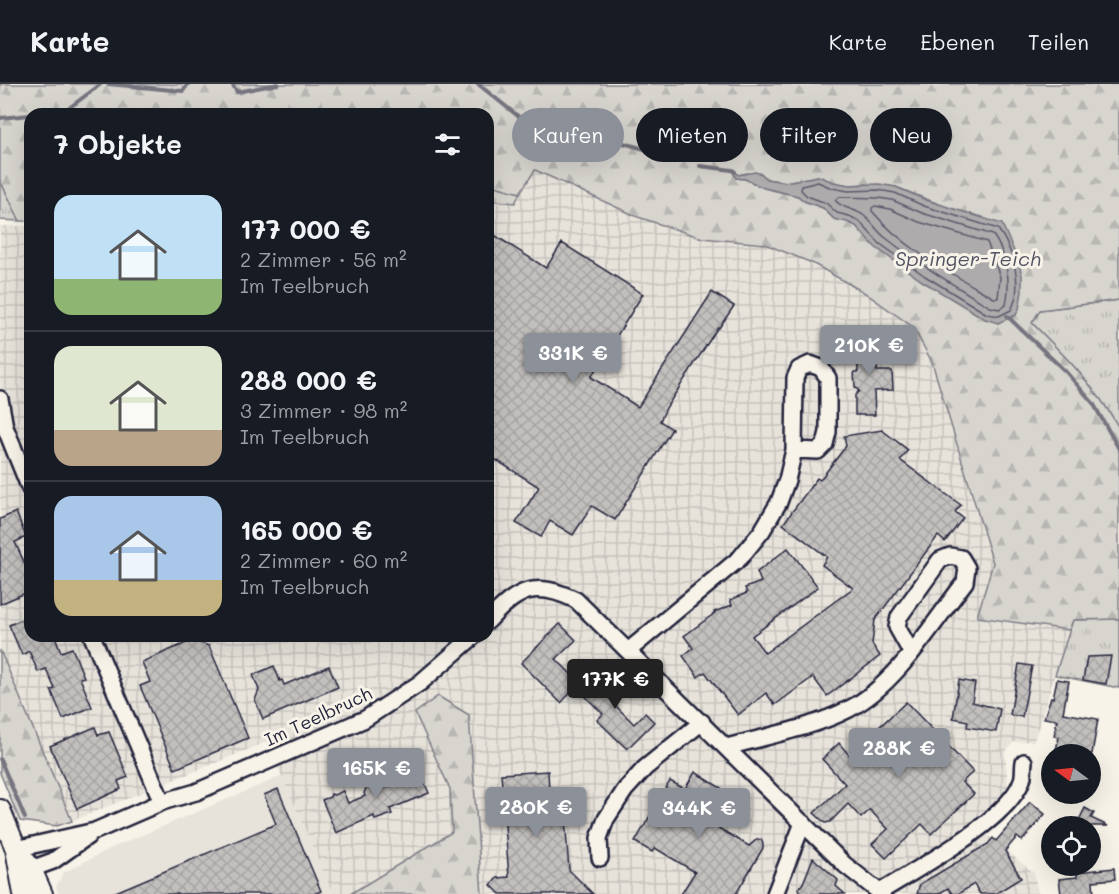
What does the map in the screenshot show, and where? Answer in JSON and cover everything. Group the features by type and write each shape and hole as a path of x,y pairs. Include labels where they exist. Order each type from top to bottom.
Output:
{"main road":[{"path":"0,810 26,871 42,894"},
{"path":"24,894 26,871"}],"street":[{"path":"628,651 740,558 762,531 779,502 794,450 795,378 799,369 810,364 821,368 828,378 828,432 825,444 818,451 794,450"},
{"path":"0,399 5,427 24,474"},
{"path":"727,747 812,724 849,709 876,691 894,674 911,652 965,582 967,568 961,558 950,556 940,560 898,617 897,627 911,652"},
{"path":"494,615 506,602 519,593 531,589 557,591 576,600 845,865 881,893 983,827 1014,796 1023,780 1024,762"},
{"path":"95,642 162,802"},
{"name":"Im Teelbruch","path":"16,849 95,831 162,802 196,792 365,719 420,683 467,642"},
{"path":"600,858 599,838 606,819 625,790 645,768 702,722"},
{"path":"775,894 803,823"},
{"name":"Im Teelbruch","path":"26,871 53,861 95,831"}],"shaded area":[{"path":"535,170 638,217 702,238 765,244 812,263 865,293 913,327 932,362 993,563 977,617 1069,630 1034,741 1014,742 1005,752 1008,787 1002,797 972,823 1034,873 1038,894 482,894 469,716 415,713 450,789 452,832 350,894 333,894 267,742 72,821 0,650 0,226 24,226 24,642 494,642 494,201 515,203"},
{"path":"282,776 333,894 59,894 56,887 63,873 109,849"}],"green space":[{"path":"0,84 1119,84 1119,300 1040,310 1032,323 1090,385 1119,428 1119,619 1073,620 1069,630 977,617 993,563 932,362 913,327 865,293 812,263 765,244 702,238 638,217 535,170 520,193 494,186 494,108 24,108 24,221 20,221 0,180","holes":["734,170 738,175 747,173 785,182 818,176 849,185 896,187 949,208 983,217 1016,315 998,323 867,239 856,226 847,221 834,219 823,208 804,201 798,196 736,178"]},
{"path":"0,180 20,221 0,220"},
{"path":"494,186 520,193 515,203 494,201"},
{"path":"1119,300 1119,428 1090,385 1032,323 1040,310"},
{"path":"1119,619 1119,688 1055,675 1073,620"},
{"path":"0,650 72,821 57,826 20,821 0,773"},
{"path":"438,696 469,715 482,894 350,894 452,832 450,789 415,713"}],"water":[{"name":"Springer-Teich","path":"734,169 738,175 755,172 762,174 766,179 785,182 818,176 849,185 879,184 896,187 926,200 1002,224 1022,275 1022,292 1016,315 998,323 985,319 922,281 875,247 856,226 834,219 823,208 804,201 798,196 736,178 732,170"}],"building":[{"path":"494,235 546,268 562,243 643,294 591,377 638,407 712,292 734,306 666,408 660,421 672,429 615,520 592,506 573,535 550,521 541,537 516,523 539,487 494,459"},
{"path":"877,334 877,371 892,371 893,390 874,391 875,415 855,415 855,395 859,391 855,387 854,372 858,372 857,335"},
{"path":"882,430 908,450 900,460 961,505 955,512 963,518 945,542 938,536 875,620 872,644 880,656 827,696 813,677 775,705 766,693 738,715 705,672 698,677 683,656 693,648 684,636 714,612 732,605 730,600 747,593 745,588 761,582 757,572 788,548 818,587 752,636 765,653 853,588 822,565 827,557 783,524 817,478 820,480 846,446 844,436"},
{"path":"16,512 24,532 24,538 15,542 24,562 24,594 0,604 0,519"},
{"path":"24,619 24,642 57,642 61,652 72,648 84,677 80,678 92,707 63,719 51,690 55,689 46,669 38,672 29,651 22,655 9,625"},
{"path":"560,624 576,640 556,659 580,683 561,703 521,663"},
{"path":"188,642 198,642 209,646 248,738 175,769 140,686 150,682 142,662"},
{"path":"1111,656 1106,684 1083,680 1087,657"},
{"path":"1019,664 1032,666 1022,717 1010,715"},
{"path":"274,666 284,685 329,666 338,687 263,719 255,700 259,690 253,675"},
{"path":"607,670 627,690 614,704 634,724 645,713 654,722 627,749 597,720 603,714 583,694"},
{"path":"1057,679 1069,681 1063,713 1098,719 1094,744 1057,744 1059,737 1054,736 1057,720 1044,718 1051,697 1053,698"},
{"path":"959,680 975,683 972,702 1000,709 996,732 967,727 968,721 953,718"},
{"path":"906,702 973,772 962,782 974,794 931,834 922,824 886,858 872,844 888,829 870,810 861,818 848,804 830,822 825,823 814,813 845,784 822,759 839,743 849,755"},
{"path":"95,727 98,735 109,732 128,777 118,781 121,789 77,809 50,746"},
{"path":"415,761 429,793 390,809 392,814 375,820 374,816 336,833 322,800 330,797 331,794 343,791 348,803 365,796 369,782 381,786 382,789 399,781 394,770 404,763"},
{"path":"548,771 549,791 563,790 569,870 593,894 500,894 491,885 497,878 509,877 501,774"},
{"path":"695,772 724,790 714,807 718,810 710,823 749,846 761,839 763,844 763,848 736,894 681,894 695,872 655,848 652,852 635,842 670,781 685,789"},
{"path":"278,789 321,891 314,894 111,894 276,824 264,795"},
{"path":"1030,802 1045,814 1022,841 1017,837 1005,851 1021,878 995,894 980,894 974,884 958,894 952,894 948,888 938,894 917,894 920,884 988,844 993,838 996,841"},
{"path":"1085,808 1094,813 1092,816 1081,816"},
{"path":"813,858 838,880 836,886 845,894 801,894 799,888"},
{"path":"1114,868 1115,879 1093,881 1094,894 1061,894 1059,879 1101,876 1101,869"}],"waterway":[{"path":"69,108 101,84"},
{"path":"108,84 183,91 188,84"},
{"path":"232,84 237,92 278,84"},
{"path":"478,84 534,129 579,139 613,140 636,147"},
{"path":"0,118 24,116"},
{"path":"700,166 735,172"},
{"path":"1007,316 1066,372 1093,403 1119,449"},
{"path":"0,759 25,818"}]}
